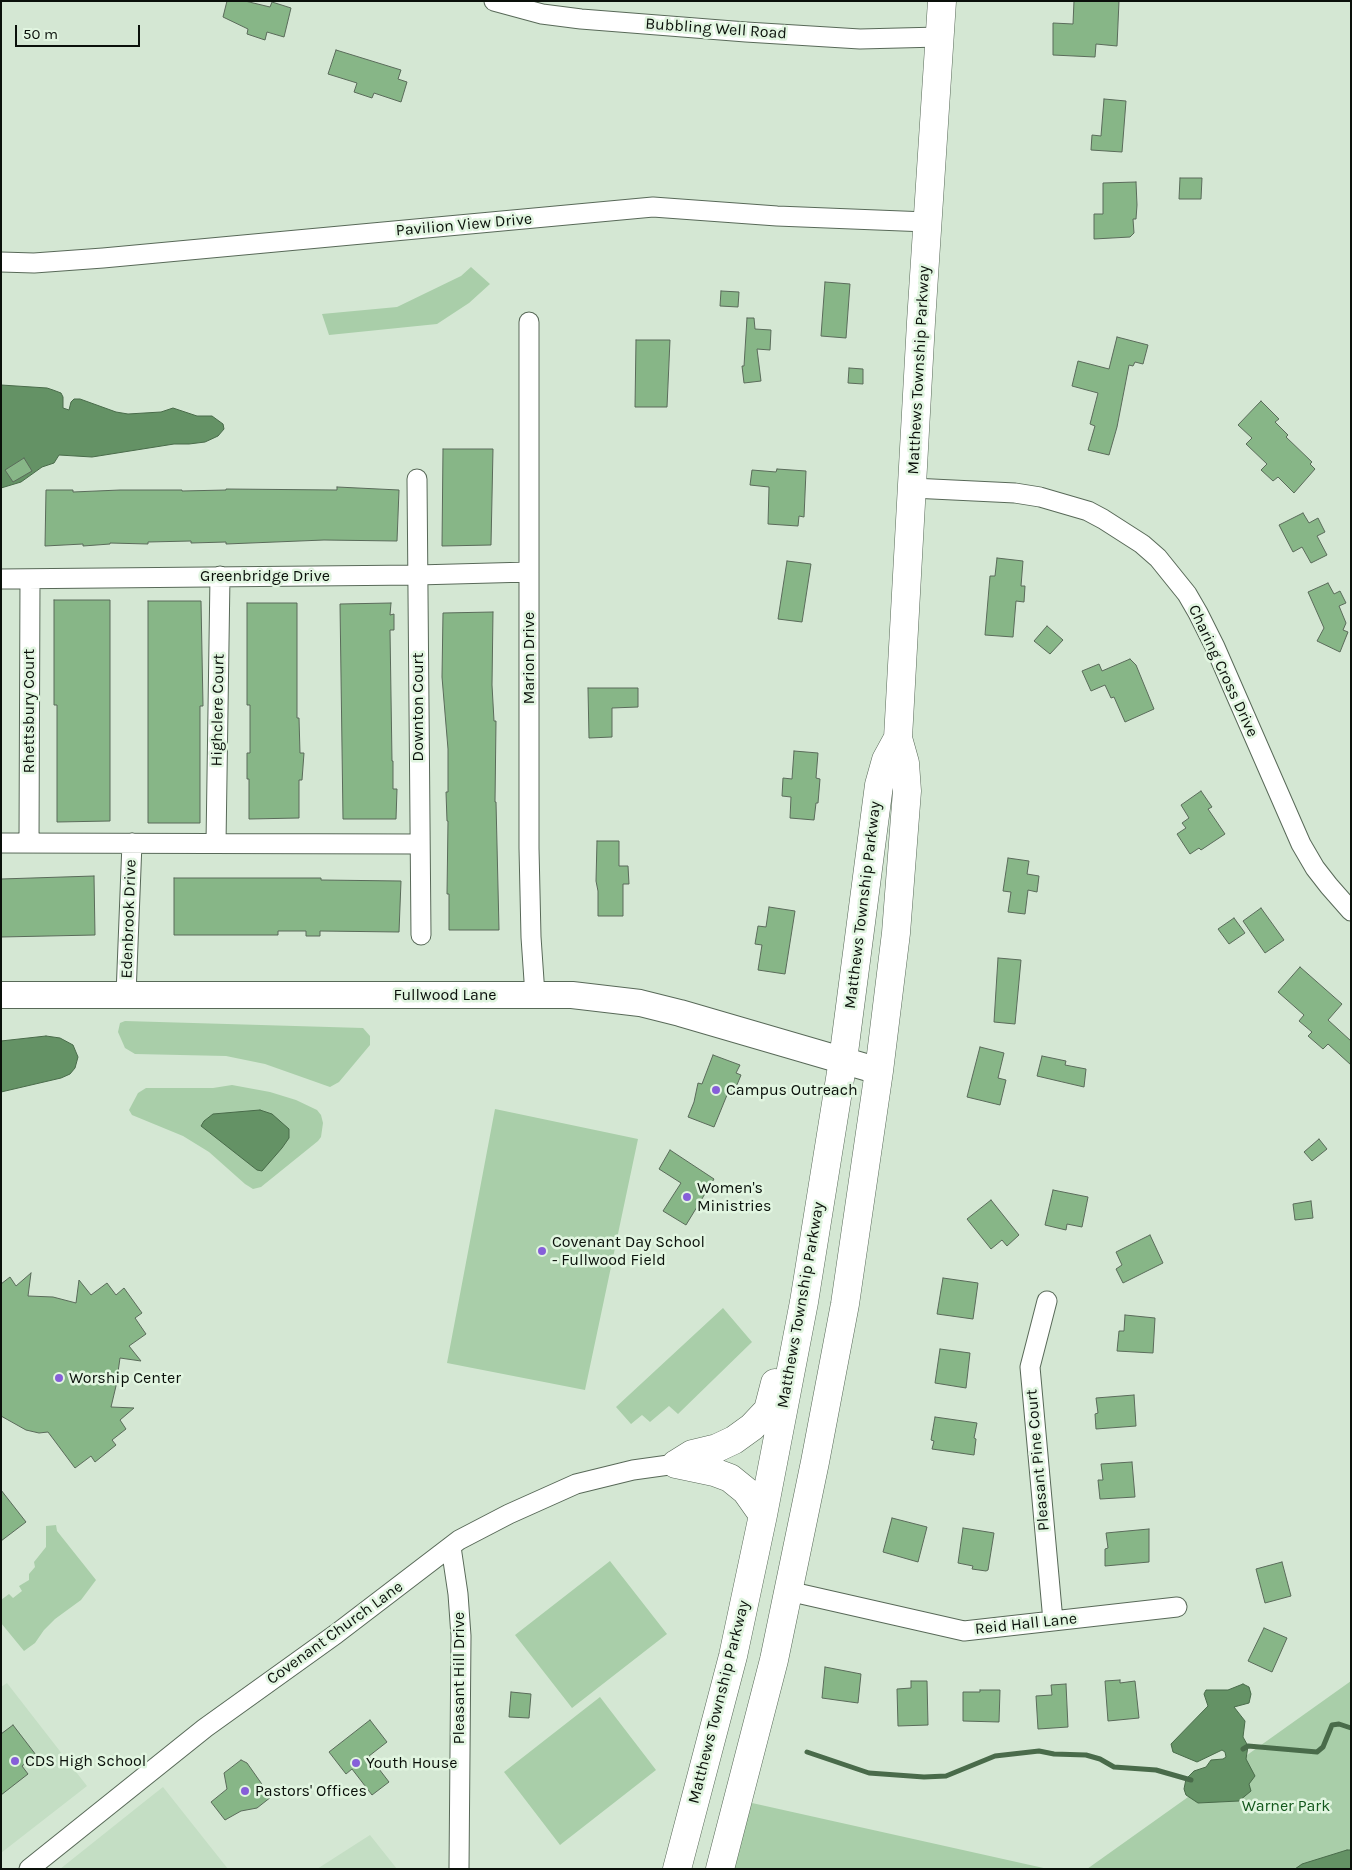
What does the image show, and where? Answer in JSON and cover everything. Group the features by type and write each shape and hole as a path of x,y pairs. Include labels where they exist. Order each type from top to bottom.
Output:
{"main road":[{"name":"Matthews Township Parkway","path":"720,1869 774,1660 845,1304 879,1071 896,933 907,791 905,762 898,738 927,222 942,1"},
{"name":"Matthews Township Parkway","path":"677,1869 733,1656 763,1515 804,1302 843,1060 879,785 886,760 898,738"},
{"path":"676,1464 692,1454 717,1448 734,1440 752,1427 768,1410 789,1319 792,1312 804,1302"},
{"path":"676,1464 714,1472 730,1478 746,1491 763,1515"}],"street":[{"name":"Bubbling Well Road","path":"494,1 542,14 581,19 860,39 939,37"},
{"name":"Pavilion View Drive","path":"1,262 34,263 103,258 653,207 777,216 927,222"},
{"name":"Marion Drive","path":"529,322 529,858 535,995"},
{"name":"Downton Court","path":"417,479 421,935"},
{"name":"Charing Cross Drive","path":"912,488 1015,493 1040,497 1088,511 1142,544 1158,558 1187,594 1198,613 1215,647 1301,844 1329,886 1351,911"},
{"name":"Greenbridge Drive","path":"1,579 417,575 529,572"},
{"name":"Highclere Court","path":"216,843 220,576"},
{"name":"Rhettsbury Court","path":"29,843 30,578"},
{"path":"1,843 420,844"},
{"name":"Edenbrook Drive","path":"126,995 132,843"},
{"name":"Fullwood Lane","path":"1,994 582,996 640,1003 680,1013 879,1071"},
{"name":"Pleasant Pine Court","path":"1047,1301 1030,1367 1053,1621"},
{"name":"Covenant Church Lane","path":"29,1869 205,1728 336,1634 459,1540 509,1514 576,1484 633,1470 676,1464"},
{"name":"Pleasant Hill Drive","path":"451,1547 458,1594 461,1636 459,1869"},
{"name":"Reid Hall Lane","path":"788,1591 964,1631 1177,1607"}],"shaded area":[{"path":"1,385 53,390 61,393 63,408 69,410 74,399 80,399 116,412 128,414 161,412 173,408 197,416 212,416 223,424 224,429 218,436 205,442 174,444 92,457 59,455 54,463 42,467 21,482 1,488"},
{"path":"46,1036 60,1038 73,1045 78,1057 75,1068 70,1074 61,1078 1,1092 1,1041"},
{"path":"260,1110 272,1114 289,1129 289,1138 262,1171 257,1170 201,1126 213,1114"},
{"path":"7,1683 87,1786 1,1853 1,1687"},
{"path":"1243,1684 1249,1687 1251,1694 1249,1703 1234,1707 1245,1721 1243,1737 1248,1746 1246,1759 1255,1776 1249,1784 1251,1791 1239,1801 1198,1803 1186,1795 1184,1789 1186,1779 1194,1771 1206,1767 1211,1760 1226,1757 1225,1752 1222,1750 1197,1762 1173,1752 1171,1744 1208,1706 1204,1694 1206,1690 1228,1690"},
{"path":"163,1787 228,1869 60,1869 149,1798"},
{"path":"370,1835 397,1869 317,1869"},
{"path":"1351,1850 1351,1869 1295,1869 1302,1864"}],"green space":[{"path":"471,267 490,284 469,303 437,324 329,335 322,314 397,307 461,276"},
{"path":"125,1021 363,1028 370,1036 370,1045 339,1082 330,1087 265,1064 226,1056 135,1054 125,1048 118,1032 120,1023"},
{"path":"232,1085 270,1092 296,1100 317,1110 321,1115 323,1123 321,1137 318,1141 261,1187 253,1189 209,1152 183,1136 132,1115 129,1110 138,1093 146,1088 213,1088"},
{"name":"Covenant Day School - Fullwood Field","path":"495,1109 638,1139 585,1390 447,1363"},
{"path":"723,1308 752,1342 678,1414 669,1406 650,1422 642,1415 631,1424 616,1407"},
{"path":"56,1525 57,1531 96,1580 81,1600 55,1619 35,1643 24,1651 1,1623 1,1600 9,1594 13,1598 22,1591 19,1586 29,1580 29,1574 35,1567 34,1562 46,1547 46,1526"},
{"path":"610,1561 667,1634 572,1708 515,1635"},
{"name":"Warner Park","path":"1351,1681 1351,1869 1087,1869"},
{"path":"600,1697 656,1770 560,1845 504,1772"},
{"path":"752,1803 1048,1869 733,1869"}],"building":[{"path":"227,1 245,1 270,7 272,2 291,8 284,37 267,32 265,40 247,34 248,29 223,17"},
{"path":"1074,1 1119,1 1117,46 1096,44 1095,57 1053,55 1053,23 1073,24"},
{"path":"336,50 401,70 398,79 407,82 401,102 374,93 372,98 354,92 357,83 328,74"},
{"path":"1104,99 1126,101 1122,152 1091,150 1092,135 1101,136"},
{"path":"1180,178 1202,178 1201,199 1179,199"},
{"path":"1136,182 1137,205 1136,219 1133,219 1134,233 1130,237 1094,239 1094,214 1103,214 1103,183"},
{"path":"825,282 850,284 846,338 821,336"},
{"path":"721,291 739,292 738,307 720,306"},
{"path":"747,318 754,318 755,329 771,330 770,350 757,349 761,381 744,383 742,366 744,366"},
{"path":"1117,337 1148,345 1143,364 1135,362 1133,366 1129,365 1117,427 1109,455 1088,450 1095,426 1090,424 1098,393 1072,386 1078,361 1109,369"},
{"path":"636,340 670,340 667,407 635,407"},
{"path":"849,368 863,369 863,384 848,383"},
{"path":"1261,401 1279,419 1275,422 1288,435 1286,437 1312,462 1310,464 1315,469 1294,493 1278,477 1273,481 1261,470 1267,464 1246,444 1252,438 1238,425"},
{"path":"443,449 493,449 491,545 442,546"},
{"path":"24,458 32,471 13,482 5,470"},
{"path":"777,469 806,471 804,517 799,516 798,526 768,524 769,487 750,485 752,470 776,472"},
{"path":"337,487 399,490 397,541 324,540 226,544 226,542 191,543 191,541 148,542 148,544 110,543 83,546 83,544 45,546 46,490 73,490 73,492 226,489 337,490"},
{"path":"1303,513 1309,523 1318,518 1325,532 1317,536 1327,555 1311,563 1302,547 1293,552 1279,525"},
{"path":"997,558 1023,561 1021,586 1025,586 1024,602 1016,601 1013,637 985,635 990,576 995,576"},
{"path":"787,561 811,564 802,622 778,619"},
{"path":"1328,583 1334,594 1340,591 1346,603 1339,606 1346,623 1343,630 1348,632 1340,652 1317,641 1324,628 1308,592"},
{"path":"54,600 110,600 110,821 57,822 57,705 54,705"},
{"path":"148,601 201,601 203,706 200,706 200,823 148,823"},
{"path":"247,603 297,603 297,718 299,718 300,753 304,753 302,780 299,780 299,818 249,819 247,753 250,753 250,705 247,705"},
{"path":"391,603 390,615 394,614 394,630 390,630 392,761 393,789 397,789 396,819 343,819 340,604"},
{"path":"493,612 492,685 494,721 496,721 495,802 499,930 449,930 446,792 448,792 448,749 442,677 443,613"},
{"path":"1047,626 1063,640 1050,654 1034,641"},
{"path":"1130,659 1136,665 1154,709 1125,722 1114,697 1111,698 1105,685 1091,691 1082,671 1099,664 1102,671"},
{"path":"588,688 638,688 638,707 612,708 612,737 589,738"},
{"path":"794,751 818,753 816,778 820,779 814,820 790,818 791,797 782,796 783,778 792,779"},
{"path":"1201,791 1212,807 1208,809 1225,834 1201,850 1199,848 1190,854 1177,834 1186,828 1182,823 1189,818 1181,805"},
{"path":"597,841 619,841 619,866 628,866 629,884 623,884 623,916 598,916 596,881"},
{"path":"1008,858 1029,861 1027,874 1039,876 1037,892 1028,890 1025,914 1008,912 1011,892 1003,891"},
{"path":"94,876 95,935 1,937 1,879"},
{"path":"174,878 321,878 321,880 401,881 399,932 320,931 320,936 306,936 306,931 278,931 278,935 174,935"},
{"path":"769,907 795,911 785,974 758,970 762,945 755,944 758,926 766,927"},
{"path":"1261,908 1284,940 1265,953 1243,921"},
{"path":"1234,918 1245,933 1229,944 1218,929"},
{"path":"998,958 1021,960 1015,1024 994,1022"},
{"path":"1300,967 1342,1004 1328,1020 1351,1041 1351,1065 1328,1044 1323,1049 1308,1036 1312,1032 1299,1021 1304,1015 1278,992"},
{"path":"980,1047 1004,1053 998,1078 1006,1080 1000,1105 967,1097"},
{"name":"Campus Outreach","path":"713,1055 740,1065 736,1073 741,1075 732,1097 727,1095 714,1127 688,1117 694,1102 698,1083 702,1084"},
{"path":"1042,1056 1066,1061 1065,1065 1086,1069 1084,1087 1037,1076"},
{"path":"1319,1139 1327,1149 1312,1161 1304,1152"},
{"name":"Women's Ministries","path":"670,1150 714,1179 686,1225 663,1211 681,1183 659,1169"},
{"path":"1053,1190 1088,1197 1082,1227 1067,1224 1066,1230 1045,1225"},
{"path":"991,1200 1019,1235 1007,1246 1002,1240 991,1249 967,1219"},
{"path":"1311,1201 1313,1218 1295,1220 1293,1204"},
{"path":"1150,1235 1163,1263 1123,1283 1116,1269 1122,1265 1116,1252"},
{"name":"Worship Center","path":"31,1273 28,1296 53,1297 76,1303 79,1280 91,1295 107,1283 116,1295 124,1288 142,1313 135,1318 146,1334 129,1346 141,1361 120,1358 111,1407 134,1408 120,1420 126,1429 112,1440 116,1445 95,1462 91,1456 75,1468 48,1432 39,1433 26,1430 1,1416 1,1284 10,1277 16,1286"},
{"path":"943,1278 978,1283 973,1319 937,1314"},
{"path":"1125,1315 1155,1318 1153,1353 1117,1351 1119,1331 1124,1331"},
{"path":"940,1349 970,1353 966,1388 935,1383"},
{"path":"1134,1395 1136,1426 1096,1429 1095,1414 1098,1413 1096,1398"},
{"path":"935,1417 977,1423 974,1438 976,1439 974,1455 932,1449 934,1441 931,1440"},
{"path":"1132,1462 1135,1497 1100,1499 1098,1480 1103,1480 1101,1464"},
{"path":"1,1490 26,1522 1,1541"},
{"path":"892,1518 927,1527 918,1562 883,1552"},
{"path":"963,1528 994,1533 988,1570 972,1569 973,1566 958,1563"},
{"path":"1149,1529 1149,1562 1105,1566 1105,1549 1108,1548 1106,1533"},
{"path":"1282,1562 1291,1596 1265,1603 1256,1569"},
{"path":"1264,1628 1287,1638 1272,1672 1248,1661"},
{"path":"825,1667 861,1674 858,1703 822,1698"},
{"path":"1120,1680 1120,1683 1135,1681 1139,1718 1108,1721 1105,1681"},
{"path":"911,1681 927,1681 928,1725 898,1726 897,1689 911,1688"},
{"path":"1066,1684 1068,1727 1038,1729 1036,1696 1052,1695 1051,1685"},
{"path":"980,1690 1000,1690 999,1722 963,1721 963,1692 980,1692"},
{"path":"511,1692 531,1694 529,1718 509,1717"},
{"name":"Youth House","path":"370,1720 387,1742 369,1756 389,1782 372,1795 352,1769 346,1774 329,1752"},
{"name":"CDS High School","path":"13,1725 36,1755 22,1766 28,1774 1,1795 1,1734"},
{"name":"Pastors' Offices","path":"241,1760 247,1763 271,1797 257,1808 241,1811 225,1820 211,1802 227,1789 224,1773"}],"waterway":[{"path":"1243,1749 1248,1746 1317,1752 1323,1747 1332,1725 1339,1724 1351,1728"},
{"path":"807,1752 869,1773 924,1777 946,1776 995,1756 1039,1751 1054,1754 1086,1755 1100,1759 1114,1767 1156,1770 1191,1780"}],"place":[{"name":"Campus Outreach","path":"716,1090"},
{"name":"Women's Ministries","path":"687,1197"},
{"name":"Covenant Day School - Fullwood Field","path":"542,1251"},
{"name":"Worship Center","path":"59,1378"},
{"name":"CDS High School","path":"15,1761"},
{"name":"Youth House","path":"356,1763"},
{"name":"Pastors' Offices","path":"245,1791"}]}
